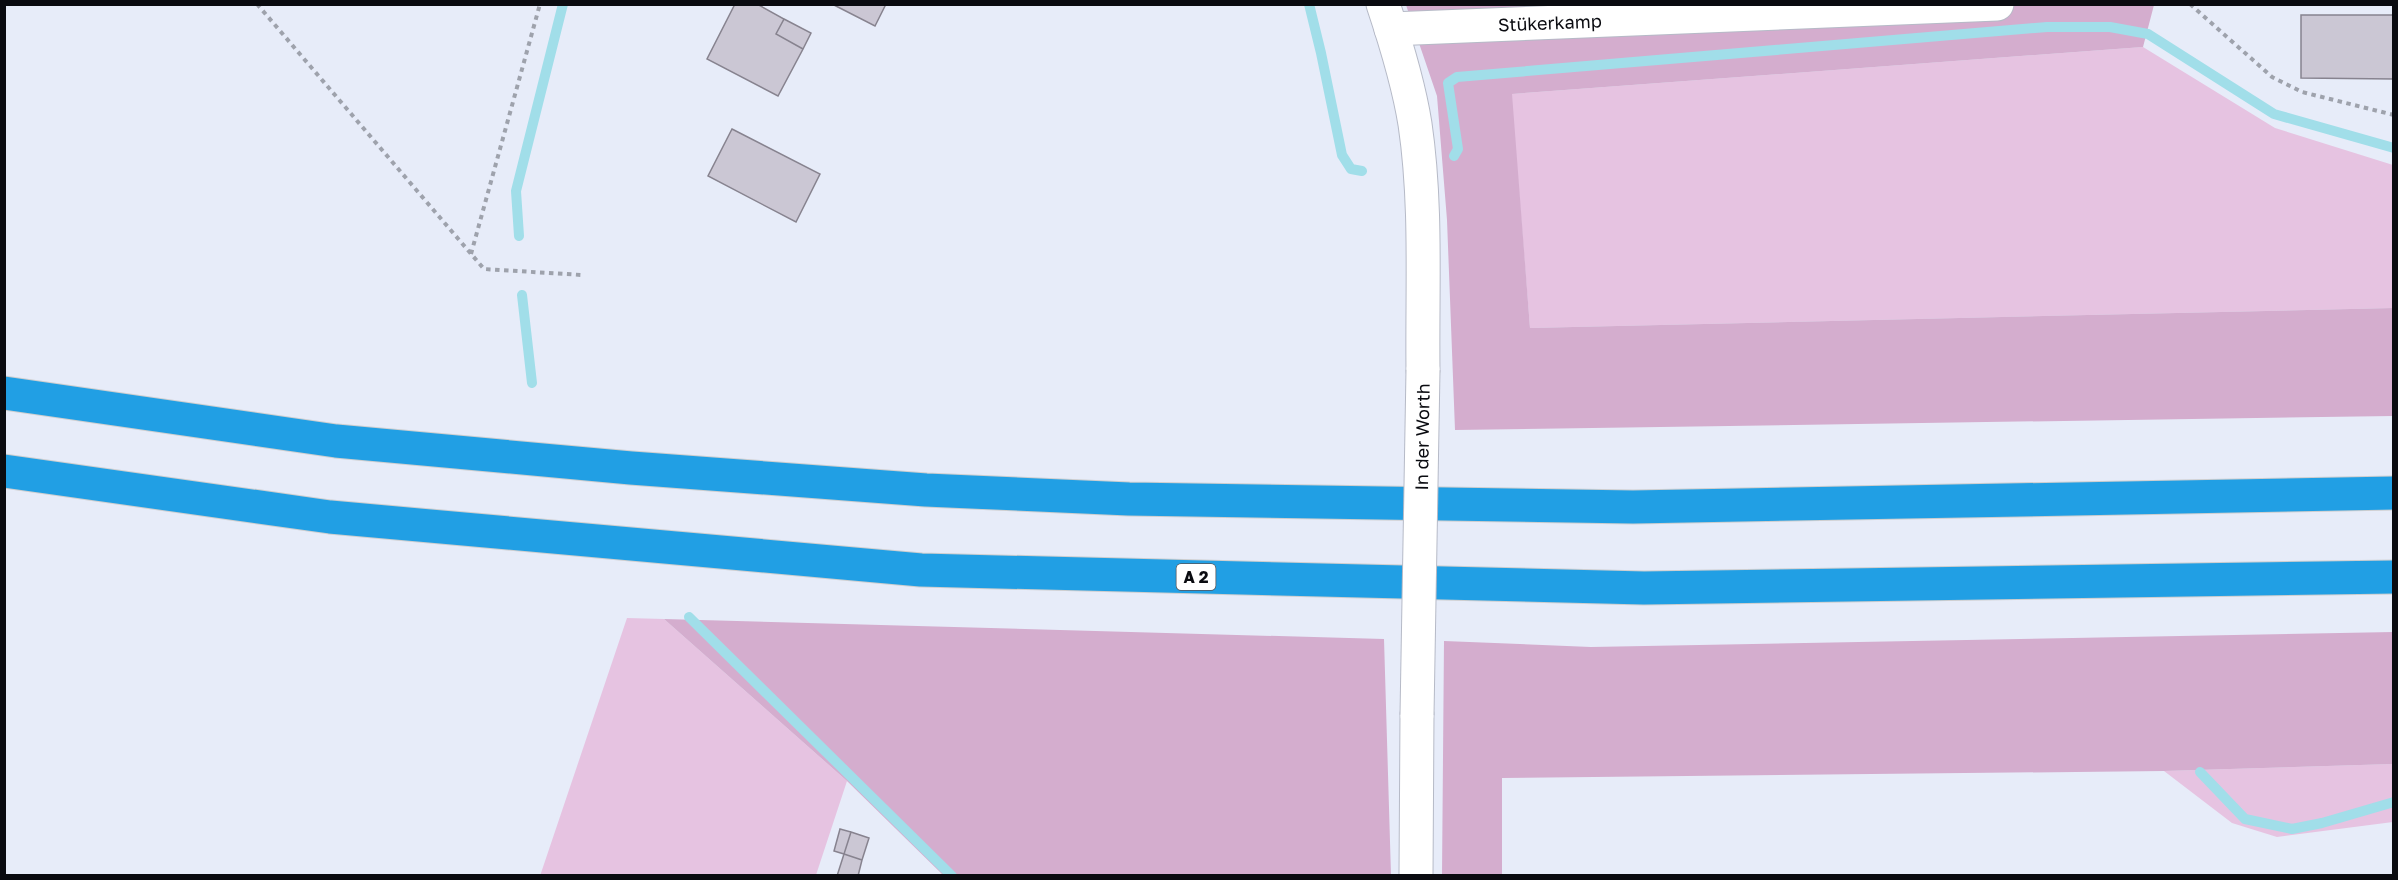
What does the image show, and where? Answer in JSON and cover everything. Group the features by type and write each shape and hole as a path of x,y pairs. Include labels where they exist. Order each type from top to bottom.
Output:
{"highway":[{"path":"4,393 336,441 631,468 950,491 1141,499 1633,507 2394,493"},
{"name":"A 2","path":"4,471 330,518 921,570 1644,588 2394,577"}],"street":[{"name":"Stükerkamp","path":"1387,17 1997,4"},
{"name":"In der Worth","path":"1387,17 1415,122 1423,203 1416,876"}],"path":[{"path":"257,4 484,269 582,275"},
{"path":"471,255 540,4"},
{"path":"2190,4 2272,77 2302,92 2394,115"}],"shaded area":[{"path":"1406,5 2154,5 2143,47 1512,94 1530,328 2393,308 2393,416 1455,430 1447,220 1437,96"},
{"path":"2143,47 2275,128 2393,165 2393,308 1530,328 1511,94"},
{"path":"627,618 664,619 847,781 816,875 540,876"},
{"path":"664,619 1384,639 1391,875 943,875 847,781"},
{"path":"2393,632 2393,764 2164,771 1502,778 1502,875 1442,875 1444,641 1591,647"},
{"path":"2393,764 2393,822 2277,837 2232,823 2164,771"}],"building":[{"path":"735,4 757,4 784,19 776,34 803,49 778,96 707,59"},
{"path":"832,4 886,4 875,26"},
{"path":"2301,15 2394,15 2394,79 2301,78"},
{"path":"784,19 811,33 803,49 776,34"},
{"path":"732,129 820,174 796,222 708,176"},
{"path":"840,829 851,832 844,854 834,851"},
{"path":"851,832 869,838 862,860 844,854"},
{"path":"844,854 862,860 858,876 837,876"}],"waterway":[{"path":"519,236 516,191 563,4"},
{"path":"1309,4 1342,155 1351,169 1362,171"},
{"path":"1454,156 1458,149 1448,83 1457,77 2047,27 2110,27 2148,34 2274,114 2394,148"},
{"path":"522,295 532,383"},
{"path":"689,617 952,876"},
{"path":"2200,772 2245,819 2292,829 2322,823 2394,802"}]}
